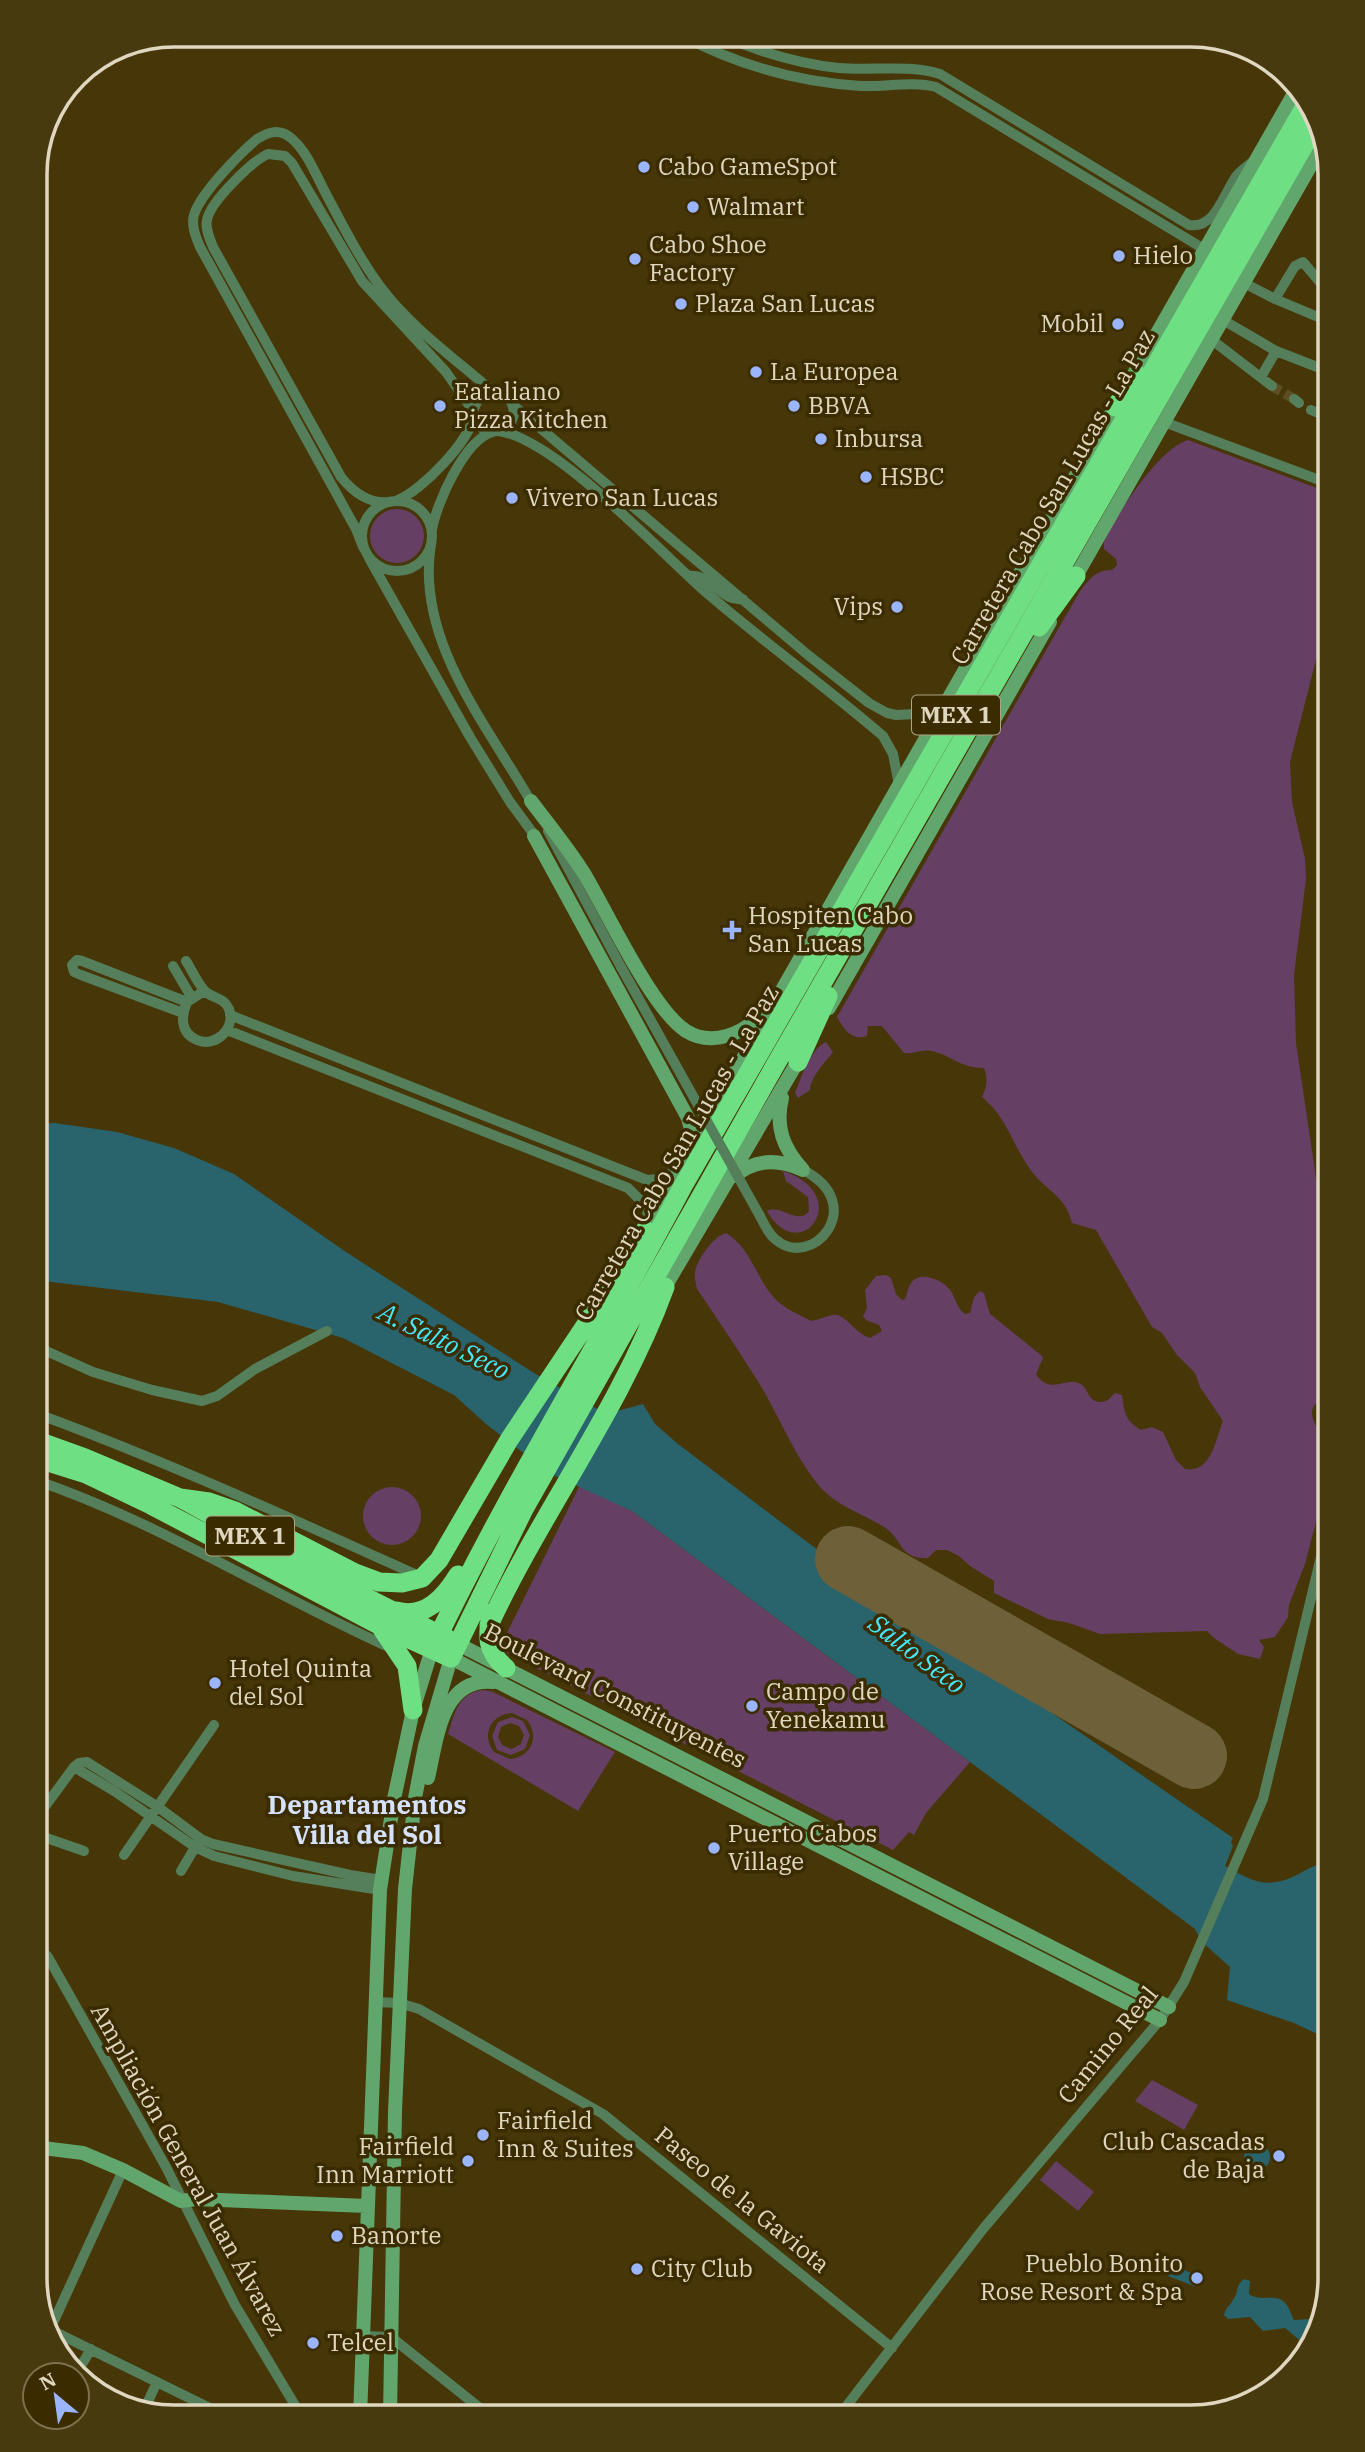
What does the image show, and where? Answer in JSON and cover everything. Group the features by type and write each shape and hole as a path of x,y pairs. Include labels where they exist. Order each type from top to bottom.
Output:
{"highway":[{"name":"Carretera Cabo San Lucas - La Paz","path":"435,1642 508,1499 617,1333 637,1274 683,1186 1302,113"},
{"name":"Carretera Cabo San Lucas - La Paz","path":"455,1651 524,1509 617,1333 872,898 1311,134"},
{"path":"1289,170 1313,140"},
{"path":"1115,407 1195,299"},
{"path":"982,704 1076,576"},
{"path":"798,1062 872,898"},
{"path":"746,1080 776,1000"},
{"path":"637,1274 646,1227"},
{"path":"180,1498 209,1502 235,1511 355,1573 379,1582 402,1583 422,1577 439,1560 509,1440 615,1281 646,1227"},
{"path":"617,1333 665,1287"},
{"path":"489,1625 512,1578 649,1333 665,1287"},
{"name":"Boulevard Constituyentes","path":"47,1444 180,1498 318,1573 384,1617"},
{"name":"Boulevard Constituyentes","path":"47,1462 86,1475 151,1505 455,1651"},
{"name":"MEX 1","path":"384,1617 400,1612 415,1613 434,1604 449,1588 498,1517"},
{"path":"502,1675 488,1642 489,1625 499,1567 511,1535"},
{"path":"384,1617 410,1678 413,1710"}],"main road":[{"path":"646,1227 1291,98"},
{"path":"665,1287 787,1082 1244,283 1317,162"},
{"path":"531,801 583,872 662,1006 687,1031 706,1038 732,1034 750,1025 776,1000"},
{"path":"534,836 688,1118 692,1133 688,1153"},
{"path":"787,1082 780,1109 779,1128 786,1147 803,1170"},
{"path":"729,1182 741,1171 764,1162 786,1163 803,1170"},
{"path":"361,2404 381,1885 394,1798 413,1710 435,1642"},
{"path":"390,2404 399,2003 405,1889 415,1798 425,1746 455,1651"},
{"name":"Boulevard Constituyentes","path":"455,1651 1169,2007"},
{"path":"405,1889 425,1791 448,1704 458,1692 472,1684 502,1675"},
{"name":"Boulevard Constituyentes","path":"502,1675 1160,2020"},
{"path":"47,2149 83,2153 123,2170 181,2201 196,2199 367,2206"}],"street":[{"path":"705,48 745,64 809,80 861,86 922,84 936,87 1199,246 1201,256"},
{"path":"752,48 812,64 862,69 921,69 940,74 1191,225 1201,224 1211,217 1238,174 1258,156"},
{"path":"579,891 534,836 470,737 200,247 193,227 194,216 204,196 257,139 267,133 285,133 301,149 354,247 380,286 415,323 492,391 505,395 513,405 808,655 878,709 905,715 926,712 944,705"},
{"path":"369,558 386,569 405,570 422,559 431,540 429,522 422,511 407,502 376,502 361,496 341,477 213,247 206,225 213,206 253,163 268,154 285,156 292,163 362,281 446,372 480,427 527,442 563,464 688,576 883,736 893,754 899,785"},
{"path":"1275,299 1295,266 1303,262 1318,280"},
{"path":"1244,283 1318,317"},
{"path":"1223,320 1276,351 1318,367"},
{"path":"1212,340 1272,386"},
{"path":"1261,377 1276,351"},
{"path":"363,547 362,531 367,517 375,508 412,493 430,478 467,433 479,397 492,391"},
{"path":"513,405 511,421 496,432 482,436 454,475 439,506 428,562 429,596 439,636 489,735 531,801 760,1216 775,1239 789,1246 803,1246 824,1236 833,1219 832,1200 824,1184 803,1170"},
{"path":"1311,410 1318,413"},
{"path":"1164,422 1318,480"},
{"path":"688,576 702,577 729,597 737,600 743,598"},
{"path":"188,1004 82,961 75,961 72,965 72,970 78,974 188,1004 206,993"},
{"path":"173,966 188,1004 184,1026 187,1033 200,1041 215,1040 227,1030 230,1015 224,1002 206,993 186,961"},
{"path":"230,1015 650,1181 666,1178 680,1167"},
{"path":"227,1030 628,1188 647,1207 646,1227"},
{"path":"293,1058 298,1042"},
{"path":"452,1119 459,1107"},
{"path":"47,1352 93,1372 152,1390 202,1401 217,1396 247,1374 327,1331"},
{"path":"47,1418 265,1507 422,1577"},
{"path":"47,1485 137,1520 346,1628 399,1652"},
{"name":"Camino Real","path":"847,2405 983,2229 1160,2020 1184,1982 1263,1799 1318,1569"},
{"path":"124,1855 214,1725"},
{"path":"47,1803 74,1767 87,1762 198,1843 213,1844 381,1885"},
{"path":"47,1838 84,1851"},
{"path":"181,1871 198,1843"},
{"name":"Ampliación General Juan Álvarez","path":"47,1956 166,2167 235,2305 294,2404"},
{"name":"Paseo de la Gaviota","path":"375,2002 399,2003 419,2009 603,2114 891,2348"},
{"path":"54,2318 123,2170"},
{"path":"61,2336 202,2404"},
{"path":"364,2336 391,2337 475,2404"},
{"path":"84,2361 91,2349"},
{"path":"148,2402 157,2382"}],"shaded area":[{"path":"1188,440 1318,489 1318,652 1290,762 1292,802 1305,859 1306,879 1294,975 1296,1043 1318,1192 1318,1403 1312,1413 1318,1429 1318,1514 1305,1564 1289,1605 1288,1617 1275,1637 1259,1640 1264,1647 1260,1659 1238,1654 1207,1631 1100,1634 1048,1619 994,1593 994,1581 947,1550 936,1550 928,1558 911,1556 891,1532 839,1503 816,1482 798,1455 759,1383 697,1289 695,1276 696,1267 707,1249 726,1233 743,1249 766,1287 781,1304 811,1321 837,1315 870,1338 882,1331 879,1325 863,1316 867,1308 865,1290 876,1276 886,1275 891,1278 896,1294 902,1300 915,1279 925,1277 937,1280 947,1286 965,1314 970,1313 974,1297 980,1291 984,1293 990,1314 1041,1355 1043,1358 1036,1374 1042,1381 1053,1385 1076,1382 1084,1387 1091,1398 1101,1402 1115,1393 1122,1395 1128,1419 1141,1430 1152,1427 1163,1432 1176,1460 1185,1469 1194,1469 1207,1461 1223,1421 1200,1387 1195,1373 1177,1355 1162,1333 1152,1327 1096,1230 1072,1223 1060,1199 1030,1169 1004,1122 982,1097 986,1083 984,1068 968,1066 931,1051 904,1053 882,1026 868,1026 867,1036 853,1036 837,1017 1079,594 1096,574 1112,570 1117,565 1116,559 1104,549 1104,542 1118,516 1152,469 1177,446"},
{"path":"402,509 412,513 420,521 424,536 420,551 412,559 392,563 382,559 374,551 370,531 374,521 382,513"},
{"path":"826,1042 833,1052 816,1075 810,1090 798,1098 795,1093 807,1064 815,1051"},
{"path":"783,1171 805,1182 816,1196 819,1209 815,1222 806,1230 794,1233 780,1227 767,1211 778,1210 800,1216 809,1211 808,1197 786,1181"},
{"name":"Campo de Yenekamu","path":"580,1485 632,1511 970,1762 926,1813 914,1835 909,1832 893,1850 499,1649"},
{"path":"386,1487 398,1487 413,1495 421,1510 421,1522 413,1537 398,1545 386,1545 371,1537 363,1522 363,1510 371,1495"},
{"path":"475,1692 493,1692 615,1752 578,1811 448,1734 459,1705 463,1699","holes":["512,1713 527,1720 533,1733 528,1750 510,1759 494,1752 488,1739 493,1722"]},
{"path":"512,1717 523,1721 530,1735 525,1749 511,1755 497,1750 492,1736 498,1722","holes":["510,1723 519,1726 524,1735 521,1744 512,1749 502,1745 498,1737 501,1727"]},
{"path":"1152,2080 1198,2105 1184,2130 1135,2101"},
{"path":"1056,2161 1094,2192 1078,2211 1040,2180"}],"water":[{"path":"48,1123 117,1132 174,1148 234,1174 346,1252 534,1373 606,1414 643,1404 655,1424 678,1444 839,1566 1233,1838 1233,1846 1225,1866 1253,1880 1269,1883 1288,1879 1318,1865 1318,2034 1294,2023 1227,2000 1230,1967 1202,1942 1195,1929 632,1511 551,1474 486,1424 454,1395 343,1338 218,1302 47,1281"},
{"path":"1257,2144 1266,2148 1270,2157 1266,2166 1257,2170 1248,2166 1244,2157 1248,2148"},
{"path":"1168,2263 1198,2276 1201,2282 1194,2286 1163,2274 1161,2268"},
{"path":"1244,2279 1250,2281 1249,2294 1254,2297 1282,2300 1294,2320 1310,2319 1301,2341 1285,2328 1263,2331 1250,2317 1228,2319 1224,2315"}],"runway":[{"path":"848,1559 1194,1756"}],"tunnel":[{"path":"1272,386 1294,399"}],"place":[{"name":"Cabo GameSpot","path":"644,167"},
{"name":"Walmart","path":"693,207"},
{"name":"Hielo","path":"1119,256"},
{"name":"Cabo Shoe Factory","path":"635,259"},
{"name":"Plaza San Lucas","path":"681,304"},
{"name":"Mobil","path":"1118,324"},
{"name":"La Europea","path":"756,372"},
{"name":"Eataliano Pizza Kitchen","path":"440,406"},
{"name":"BBVA","path":"794,406"},
{"name":"Inbursa","path":"821,439"},
{"name":"HSBC","path":"866,477"},
{"name":"Vivero San Lucas","path":"512,498"},
{"name":"Vips","path":"897,607"},
{"name":"Hospiten Cabo San Lucas","path":"732,930"},
{"name":"Hotel Quinta del Sol","path":"215,1683"},
{"name":"Campo de Yenekamu","path":"752,1706"},
{"name":"Puerto Cabos Village","path":"714,1848"},
{"name":"Fairfield Inn & Suites","path":"483,2135"},
{"name":"Club Cascadas de Baja","path":"1279,2156"},
{"name":"Fairfield Inn Marriott","path":"468,2161"},
{"name":"Banorte","path":"337,2236"},
{"name":"City Club","path":"637,2269"},
{"name":"Pueblo Bonito Rose Resort & Spa","path":"1197,2278"},
{"name":"Telcel","path":"313,2343"}],"district":[{"name":"Departamentos Villa del Sol","path":"367,1820"}],"water label":[{"name":"A. Salto Seco","path":"444,1341"},
{"name":"Salto Seco","path":"917,1654"}]}
